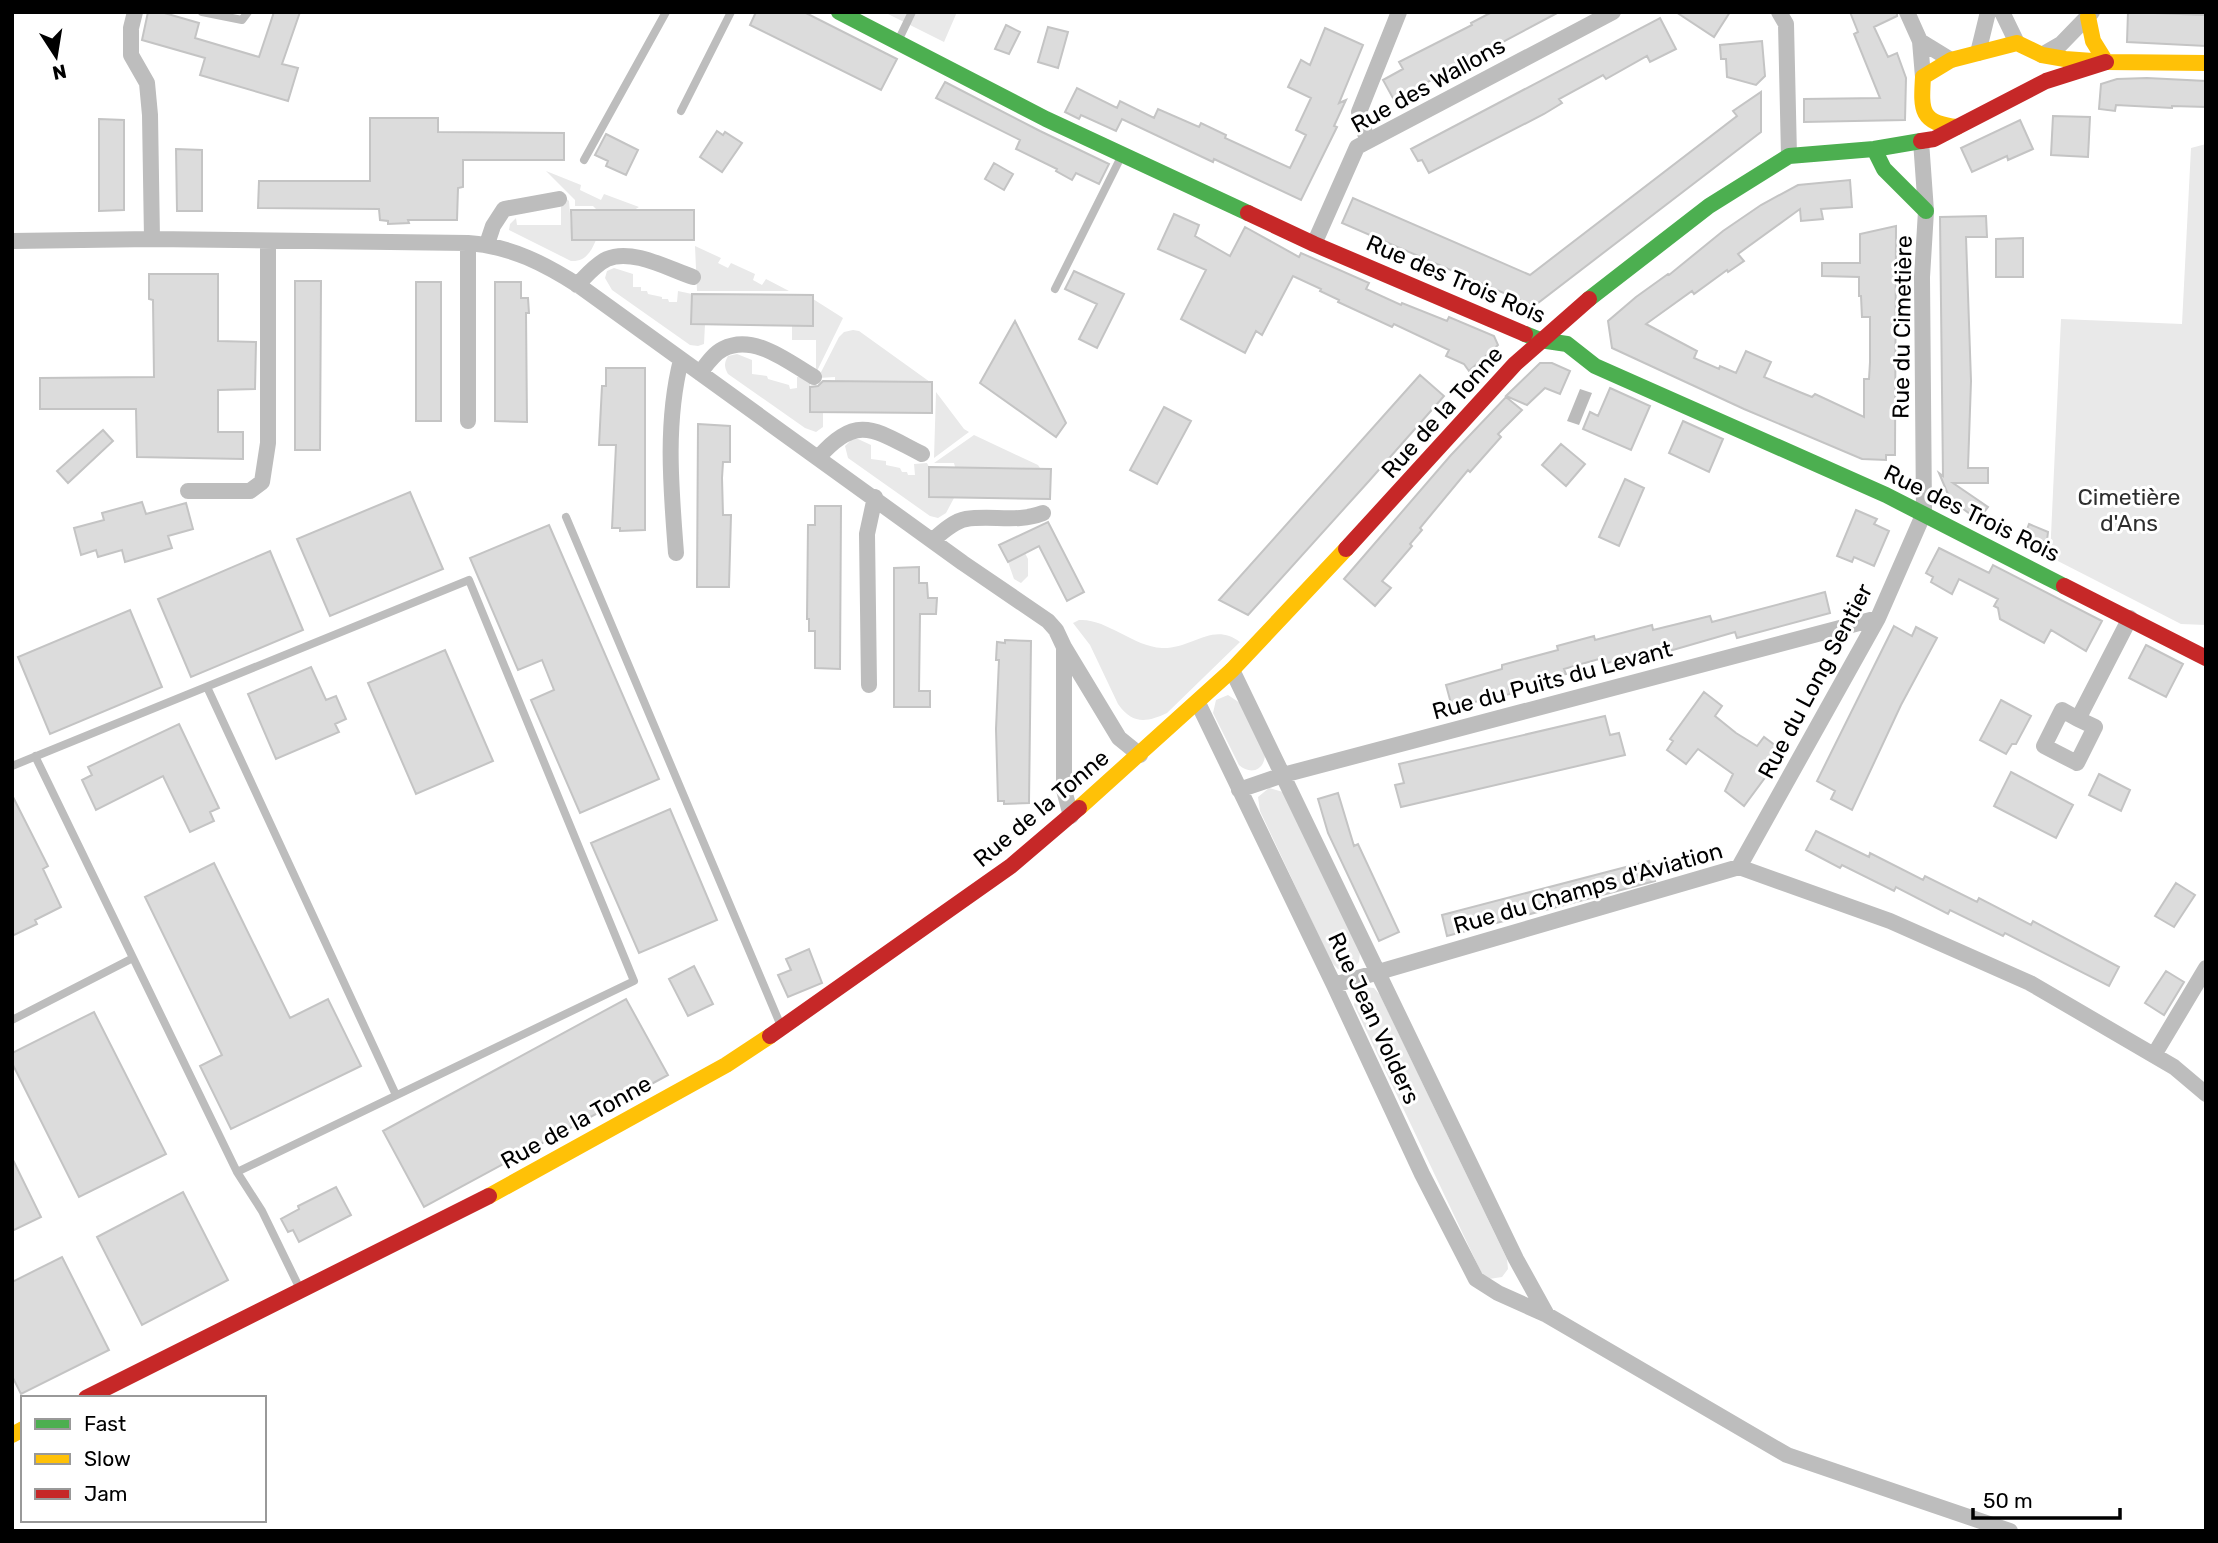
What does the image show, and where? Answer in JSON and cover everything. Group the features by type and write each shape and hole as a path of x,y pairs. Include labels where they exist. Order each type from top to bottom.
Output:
{"street":[{"path":"135,12 131,28 131,55 147,83 152,239"},
{"name":"Rue des Trois Rois","path":"839,12 1046,119 1314,244 1540,340 1567,344 1595,366 1924,513 2206,659"},
{"path":"1367,140 1359,112 1399,12"},
{"name":"Rue des Wallons","path":"1314,244 1357,147 1613,12"},
{"path":"1779,12 1786,24 1789,156"},
{"path":"1907,12 1920,41 1923,77 1921,141"},
{"path":"1978,53 1988,12"},
{"path":"2002,12 2017,43 2042,55 2106,62 2206,63"},
{"path":"2042,55 2061,44 2090,15"},
{"path":"2090,15 2089,34 2094,47 2106,62"},
{"path":"1920,41 1951,60"},
{"path":"1923,77 1951,60 2017,43"},
{"path":"2042,55 2048,70 2046,81"},
{"name":"Rue de la Tonne","path":"90,1396 515,1182 726,1065 1011,866 1140,755 1232,670 1540,340 1593,295 1709,206 1789,156 1874,149 1934,139 2046,81 2106,62"},
{"path":"1922,107 1925,118 1935,125 1957,127"},
{"name":"Rue du Cimetière","path":"1921,141 1926,211 1922,277 1924,513"},
{"path":"1874,149 1884,169 1926,211"},
{"path":"487,244 493,226 504,209 559,199"},
{"path":"12,241 152,239 468,243 487,244 527,256 577,285 875,497 963,563 1048,621 1056,630 1119,738 1140,755"},
{"path":"188,491 250,491 262,482 268,443 268,242"},
{"path":"468,243 468,421"},
{"path":"577,285 607,259 621,256 637,258 694,277"},
{"path":"700,373 723,349 735,345 750,345 765,349 814,377"},
{"path":"676,552 670,480 673,392 681,360"},
{"path":"818,458 834,439 859,429 875,430 922,454"},
{"path":"869,685 867,534 875,497"},
{"path":"933,540 965,519 1030,518 1043,513"},
{"name":"Rue du Long Sentier","path":"1739,867 1878,618 1924,513"},
{"name":"Rue du Puits du Levant","path":"1240,790 1283,775 1878,618"},
{"path":"2078,719 2130,618"},
{"path":"1064,647 1064,790 1071,816"},
{"name":"Rue Jean Volders","path":"1232,670 1516,1259 1547,1315"},
{"name":"Rue Jean Volders","path":"1198,703 1335,985 1422,1174 1476,1279 1498,1293 1547,1315 1787,1455 2010,1531"},
{"name":"Rue du Champs d'Aviation","path":"1335,985 1739,867 1890,921 2030,983 2174,1067 2206,1094"},
{"path":"2154,1055 2206,968"}],"lane":[{"path":"202,12 242,20 248,12"},
{"path":"584,160 666,12"},
{"path":"681,111 731,12"},
{"path":"898,41 912,12"},
{"path":"1055,289 1122,154"},
{"path":"566,517 782,1028"},
{"path":"12,766 469,580 634,981 237,1172"},
{"path":"206,687 396,1095"},
{"path":"35,756 237,1172 262,1211 301,1290"},
{"path":"12,1020 133,958"}],"green space":[{"path":"884,12 957,12 944,42"},
{"name":"Cimetière d'Ans","path":"2206,144 2206,625 2181,624 2050,557 2061,319 2182,324 2191,148"},
{"path":"546,171 581,185 580,190 601,200 604,194 639,207 634,210 597,210 593,206 575,206 575,200"},
{"path":"561,194 569,201 572,240 596,240 590,252 580,260 571,261 509,230 510,224 516,218 517,225 561,225"},
{"path":"695,246 721,258 718,263 728,268 731,263 755,274 753,280 762,285 766,279 789,291 697,291"},
{"path":"614,268 633,274 633,287 641,287 641,291 668,299 669,302 677,302 678,291 692,294 691,324 705,324 704,344 690,345 612,290 605,278 607,271"},
{"path":"813,299 843,318 816,373 816,340 792,340 792,325 813,325"},
{"path":"859,331 930,382 835,381 835,377 818,378 839,337 844,332"},
{"path":"737,354 752,360 752,374 767,376 768,379 789,385 790,389 797,388 797,377 807,377 810,381 810,411 823,412 823,427 816,432 805,428 728,374 725,365 727,358"},
{"path":"936,392 969,432 934,458"},
{"path":"974,435 1040,468 955,467 954,463 934,463"},
{"path":"852,439 871,445 871,459 886,461 886,465 900,468 908,475 915,475 914,464 927,463 929,497 954,498 946,513 938,518 930,516 848,458 845,446"},
{"path":"1025,553 1028,559 1028,576 1021,583 1014,579 1008,562"},
{"path":"1079,620 1099,623 1140,642 1162,648 1221,634 1240,642 1167,713 1140,720 1123,711 1118,704 1090,645 1073,623"},
{"path":"1228,695 1240,703 1265,755 1262,765 1256,770 1248,770 1239,765 1213,713 1216,700"},
{"path":"1269,788 1283,792 1360,952 1359,962 1352,969 1338,969 1331,962 1260,811 1258,797"},
{"path":"1364,987 1374,988 1380,995 1507,1259 1508,1269 1502,1277 1489,1279 1482,1274 1354,1005 1356,992"}],"shaded area":[{"path":"1580,389 1592,393 1579,425 1567,421"}],"building":[{"path":"148,12 161,12 199,23 195,38 259,57 274,12 300,12 282,64 298,68 288,101 200,75 205,58 142,40"},
{"path":"756,12 804,12 897,59 881,90 750,25"},
{"path":"1492,12 1559,12 1394,100 1383,80 1403,69 1399,62"},
{"path":"1676,12 1730,12 1714,37"},
{"path":"1850,12 1897,12 1897,16 1874,27 1888,57 1897,53 1906,78 1905,120 1804,122 1804,99 1880,98 1854,34 1858,32"},
{"path":"2128,12 2206,15 2206,46 2127,42"},
{"path":"1660,18 1676,49 1650,62 1647,56 1606,79 1603,75 1559,99 1562,103 1544,114 1429,173 1422,160 1418,161 1411,149"},
{"path":"1006,25 1020,32 1009,54 995,49"},
{"path":"1048,27 1068,32 1058,68 1038,62"},
{"path":"1325,28 1363,45 1339,103 1346,100 1334,126 1337,127 1301,200 1122,119 1116,131 1081,115 1079,119 1065,112 1077,88 1117,108 1120,101 1154,118 1158,109 1199,127 1201,123 1226,135 1225,138 1290,168 1306,135 1296,130 1311,98 1288,87 1301,60 1310,65"},
{"path":"1762,41 1765,76 1756,85 1727,77 1726,59 1721,59 1720,45"},
{"path":"2117,79 2206,81 2206,107 2116,105 2115,111 2099,109 2101,84"},
{"path":"945,82 1109,164 1099,184 1076,173 1072,180 1056,171 1057,169 1016,149 1020,140 936,98"},
{"path":"1761,92 1761,132 1534,306 1342,223 1353,198 1530,275 1737,116 1733,111"},
{"path":"2053,116 2090,117 2088,157 2051,155"},
{"path":"370,118 438,118 438,132 564,133 564,160 463,160 463,187 458,188 457,220 408,220 409,223 388,224 388,221 380,220 379,209 258,208 259,181 370,181"},
{"path":"99,119 124,120 124,210 99,211"},
{"path":"2020,120 2033,149 2008,160 2007,156 1972,172 1961,148"},
{"path":"717,131 723,135 725,132 742,143 722,172 700,157"},
{"path":"606,134 638,150 626,175 606,166 608,161 595,155"},
{"path":"176,149 202,150 202,211 177,211"},
{"path":"994,163 1013,174 1004,190 985,179"},
{"path":"1850,180 1852,207 1821,209 1823,219 1801,221 1800,209 1738,254 1744,261 1694,294 1692,291 1646,324 1697,351 1694,358 1719,369 1720,366 1736,373 1746,351 1771,362 1764,377 1812,397 1815,394 1864,417 1864,379 1869,379 1870,317 1862,317 1859,277 1822,276 1822,263 1860,263 1860,234 1896,226 1895,455 1886,455 1886,460 1862,459 1744,409 1612,348 1608,321 1723,231 1761,205 1798,185"},
{"path":"571,210 694,210 694,240 572,240"},
{"path":"1174,214 1199,225 1195,236 1230,256 1245,227 1299,257 1301,253 1369,283 1366,289 1401,305 1402,303 1447,321 1449,317 1494,336 1498,345 1469,371 1464,364 1446,356 1449,350 1338,302 1339,300 1320,291 1321,289 1293,276 1262,335 1256,331 1245,353 1181,319 1206,270 1158,249"},
{"path":"1986,216 1987,237 1966,237 1971,381 1968,468 1988,468 1988,483 1953,483 1988,507 1978,520 1950,499 1939,473 1943,476 1940,217"},
{"path":"2023,238 2023,277 1996,277 1996,239"},
{"path":"1074,271 1124,294 1097,348 1079,339 1097,304 1065,289"},
{"path":"149,274 218,274 218,341 256,342 255,389 218,390 218,432 243,432 243,459 137,457 136,409 40,409 40,378 154,377 153,300 149,299"},
{"path":"295,281 321,281 320,450 295,450"},
{"path":"416,282 441,282 441,421 416,421"},
{"path":"495,282 521,282 521,298 528,298 527,422 495,421"},
{"path":"692,294 813,295 813,326 691,324"},
{"path":"1015,321 1066,423 1056,437 980,383"},
{"path":"1540,363 1552,363 1570,371 1560,394 1545,388 1527,405 1506,396"},
{"path":"606,368 645,368 645,530 620,531 620,528 612,528 616,445 599,445 602,386 606,386"},
{"path":"1420,375 1444,396 1369,481 1248,615 1219,600"},
{"path":"823,381 932,382 932,413 810,412 810,387 818,386"},
{"path":"1610,388 1650,406 1631,450 1583,429 1590,412 1598,416"},
{"path":"1506,397 1522,410 1498,434 1501,437 1470,472 1468,470 1420,528 1422,530 1410,544 1412,546 1382,581 1391,588 1375,606 1344,579 1451,455"},
{"path":"1164,407 1191,421 1157,484 1130,470"},
{"path":"1683,421 1723,439 1709,472 1669,453"},
{"path":"698,424 730,426 730,462 723,462 722,478 723,515 731,515 729,587 697,587"},
{"path":"103,430 113,441 68,483 57,471"},
{"path":"1561,444 1585,464 1566,486 1542,465"},
{"path":"929,467 1051,469 1050,499 929,497"},
{"path":"1625,479 1644,488 1619,546 1599,537"},
{"path":"410,492 443,569 330,616 297,539"},
{"path":"142,502 146,514 186,503 193,529 168,536 172,548 125,562 122,550 98,557 96,550 81,555 74,528 104,520 102,513"},
{"path":"815,506 841,506 840,669 815,668 815,631 809,631 807,619 808,525 815,525"},
{"path":"1856,510 1877,519 1874,524 1889,531 1874,566 1854,557 1852,562 1837,556"},
{"path":"1048,522 1084,592 1067,601 1039,546 1008,562 999,545"},
{"path":"2029,524 2048,532 2045,558 2023,546"},
{"path":"549,525 659,779 580,813 531,700 554,690 542,660 518,670 470,558"},
{"path":"1939,548 1989,573 1993,565 2102,621 2086,651 2051,630 2044,643 2000,619 1998,608 1994,606 1998,599 1959,579 1952,594 1931,582 1933,577 1926,573"},
{"path":"270,551 303,630 191,677 158,599"},
{"path":"919,567 919,583 927,583 928,598 937,598 936,614 920,614 919,691 930,691 930,707 894,707 894,568"},
{"path":"1825,592 1830,613 1737,638 1735,632 1659,654 1657,648 1601,665 1599,659 1564,669 1566,674 1509,687 1510,694 1452,707 1446,685 1502,669 1502,665 1558,650 1557,646 1594,636 1595,640 1652,625 1653,630 1710,616 1712,622"},
{"path":"130,610 162,687 50,734 18,657"},
{"path":"1894,626 1912,636 1916,627 1937,638 1901,705 1852,810 1831,799 1835,791 1817,781"},
{"path":"1005,640 1031,641 1029,803 1004,804 1004,801 998,801 996,729 999,660 996,660 997,642 1005,643"},
{"path":"2146,645 2183,664 2166,697 2129,678"},
{"path":"445,650 493,761 416,794 368,683"},
{"path":"311,667 326,700 336,696 346,719 335,724 339,732 276,759 248,694"},
{"path":"1704,692 1722,706 1715,716 1736,733 1757,746 1764,737 1784,752 1744,806 1725,791 1733,774 1698,749 1686,764 1667,750 1673,741 1670,739"},
{"path":"2001,700 2031,716 2016,744 2012,744 2006,754 1980,740"},
{"path":"1605,716 1610,735 1619,733 1625,755 1401,807 1395,785 1404,783 1399,764"},
{"path":"179,724 219,808 210,812 214,821 190,832 163,776 96,810 82,780 92,775 88,767"},
{"path":"2011,772 2073,805 2056,838 1994,806"},
{"path":"2099,774 2130,790 2121,811 2089,795"},
{"path":"1338,793 1354,846 1358,844 1399,932 1379,941 1328,833 1318,799"},
{"path":"12,795 48,866 43,869 61,907 35,920 37,924 12,936"},
{"path":"670,809 717,920 639,953 591,843"},
{"path":"1816,831 1869,857 1870,853 1923,880 1925,876 1977,902 1979,898 2031,925 2033,921 2119,967 2109,986 2005,933 2003,936 1950,910 1948,914 1896,887 1894,891 1842,865 1840,868 1806,850"},
{"path":"1649,861 1655,881 1447,936 1442,915"},
{"path":"214,863 290,1018 328,999 361,1066 231,1129 200,1066 222,1055 145,897"},
{"path":"2176,883 2195,895 2174,927 2155,916"},
{"path":"809,949 822,983 788,997 778,975 791,970 786,959"},
{"path":"694,966 713,1004 688,1016 669,979"},
{"path":"2166,971 2184,982 2164,1015 2145,1003"},
{"path":"626,999 668,1075 424,1207 383,1131"},
{"path":"94,1012 166,1154 79,1197 12,1063 12,1053"},
{"path":"12,1158 41,1217 12,1231"},
{"path":"336,1187 351,1215 299,1242 293,1230 288,1232 281,1219 299,1209 298,1206"},
{"path":"183,1192 228,1280 142,1325 97,1237"},
{"path":"62,1257 109,1350 21,1394 12,1376 12,1282"}],"traffic: fast":[{"path":"839,12 1046,119 1248,213"},
{"path":"1589,299 1709,206 1789,156 1874,149 1921,141"},
{"path":"1874,149 1884,169 1926,211"},
{"path":"1525,334 1540,340 1567,344 1595,366 1886,495 2064,586"}],"traffic: slow":[{"path":"2088,17 2093,41 2106,62"},
{"path":"1957,127 1936,122 1925,113 1922,98 1923,77 1951,60 2017,43 2042,55 2065,59 2206,63"},
{"path":"1079,808 1232,670 1346,549"},
{"path":"489,1196 726,1065 770,1036"},
{"path":"12,1435 21,1430"}],"traffic: jam":[{"path":"1921,141 1934,139 2046,81 2106,62"},
{"path":"1248,213 1525,334"},
{"path":"1346,549 1515,364 1589,299"},
{"path":"2064,586 2206,658"},
{"path":"770,1036 1011,866 1079,808"},
{"path":"90,1396 489,1196"}]}
